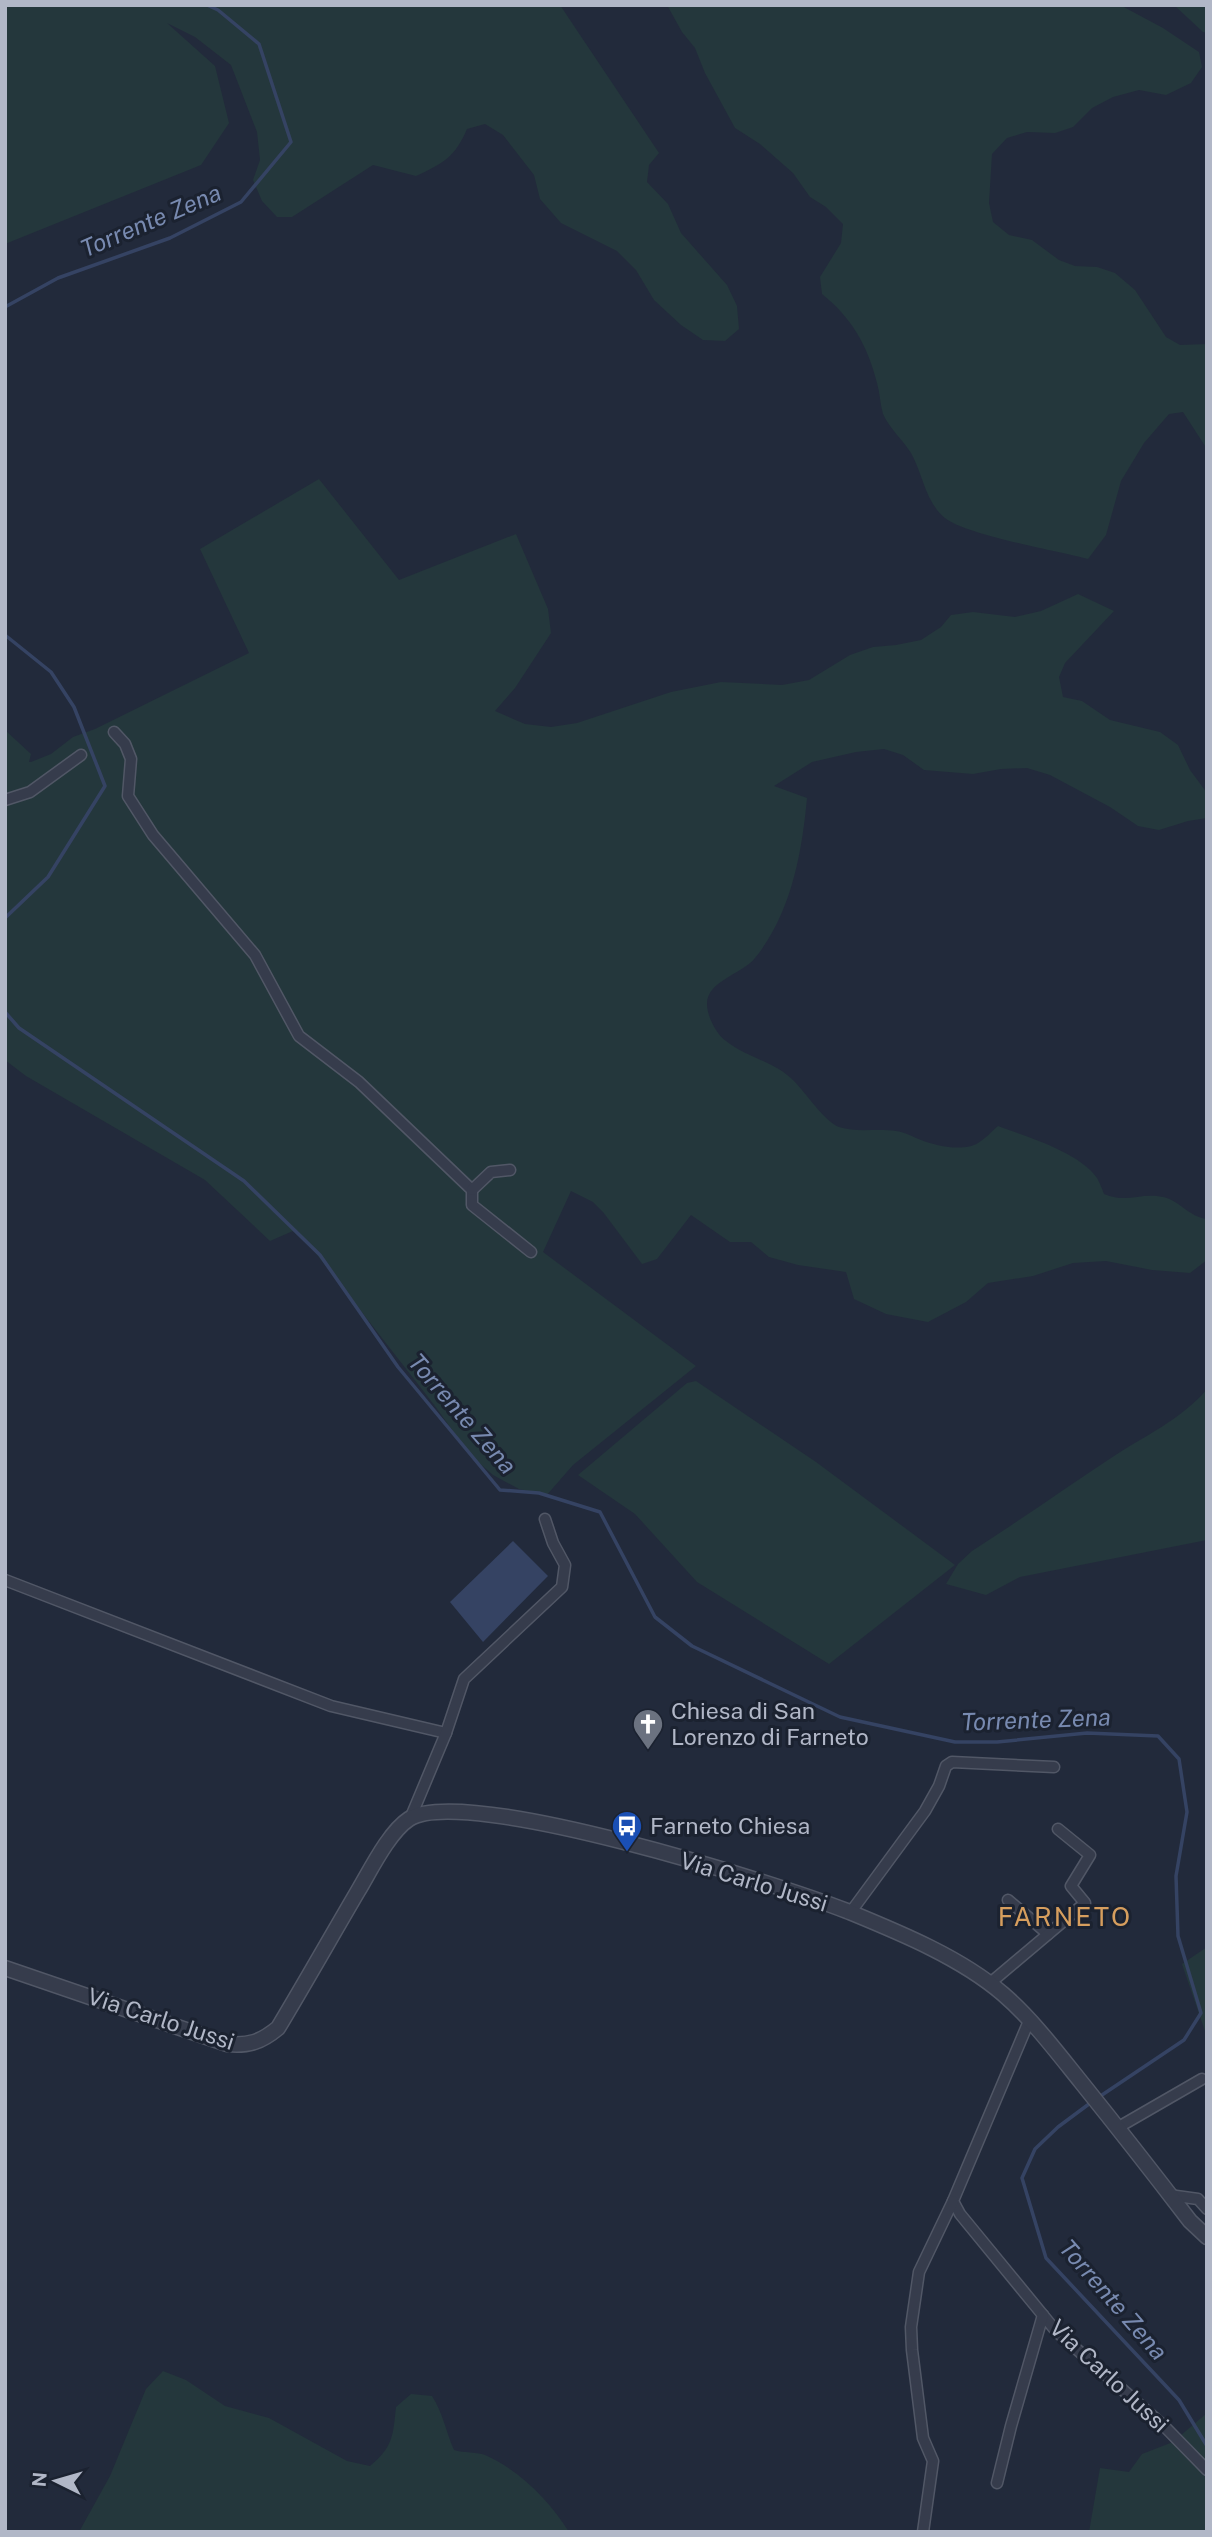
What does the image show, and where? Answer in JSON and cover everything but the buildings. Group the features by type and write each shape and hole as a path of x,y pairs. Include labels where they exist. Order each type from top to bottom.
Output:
{"street":[{"path":"114,732 125,744 131,759 128,796 153,835 255,954 299,1036 359,1082 472,1190 472,1205 531,1252"},
{"path":"5,800 30,792 81,755"},
{"path":"472,1190 491,1172 510,1170"},
{"name":"Via Carlo Jussi","path":"410,1819 446,1733 464,1679 562,1587 565,1565 553,1543 545,1519"},
{"path":"5,1580 331,1706 446,1733"},
{"path":"850,1913 925,1811 939,1786 946,1766 952,1762 1054,1767"},
{"name":"Via Carlo Jussi","path":"5,1968 227,2044 243,2046 261,2042 278,2028 400,1826 428,1811 520,1818 771,1884 916,1941 989,1984 1003,1994 1048,2039 1190,2221 1207,2237"},
{"path":"989,1984 1085,1903 1071,1886 1090,1855 1058,1829"},
{"path":"1008,1900 1048,1934"},
{"path":"923,2532 933,2461 923,2438 911,2327 919,2272 953,2201 1029,2021"},
{"path":"1124,2124 1202,2078"},
{"path":"1169,2194 1198,2199 1207,2209"},
{"name":"Via Carlo Jussi","path":"953,2201 960,2214 1056,2331 1165,2427 1207,2470"},
{"path":"997,2483 1043,2315"}],"green space":[{"path":"5,5 560,5 659,153 649,165 647,182 668,204 681,233 727,285 737,306 739,329 725,341 703,340 681,325 654,300 636,270 617,251 561,223 540,199 534,175 503,135 485,124 467,129 448,158 416,176 373,165 292,217 277,217 262,201 253,180 260,160 257,132 231,65 195,37 167,23 215,66 229,123 201,165 5,244"},
{"path":"667,5 1120,5 1163,28 1199,52 1202,67 1191,83 1166,95 1139,90 1113,97 1092,108 1073,127 1055,133 1027,132 1007,138 992,154 989,203 993,222 1009,235 1032,240 1059,260 1075,266 1097,267 1115,273 1135,290 1166,337 1180,345 1207,344 1207,449 1183,412 1169,414 1144,443 1121,481 1106,535 1088,559 992,536 945,518 933,504 911,453 883,414 873,369 857,333 842,312 822,294 820,277 841,243 843,224 826,207 810,197 793,173 760,144 735,128 705,73 695,48 682,32"},
{"path":"1174,5 1207,5 1207,33 1203,32"},
{"path":"319,479 399,580 516,534 548,609 551,633 515,688 495,711 525,724 551,727 577,723 671,692 721,682 782,685 809,680 850,655 873,647 921,640 941,627 951,615 973,612 1015,617 1041,611 1078,594 1114,611 1065,663 1059,677 1063,697 1082,701 1110,720 1160,732 1178,745 1190,770 1207,793 1207,818 1159,830 1138,826 1110,807 1050,775 1027,768 973,774 924,770 903,755 884,749 812,762 774,786 807,798 798,861 778,922 755,958 713,989 707,1009 722,1038 786,1074 833,1124 853,1130 889,1130 934,1144 958,1148 978,1143 998,1126 1052,1146 1078,1160 1097,1178 1104,1194 1120,1198 1163,1197 1207,1219 1207,1260 1190,1273 1152,1270 1106,1261 1073,1263 1033,1276 988,1283 966,1302 928,1322 886,1314 854,1299 846,1272 798,1265 769,1257 751,1242 730,1242 691,1215 657,1259 642,1264 603,1212 593,1202 571,1191 543,1252 696,1366 573,1465 546,1496 519,1489 493,1475 470,1455 314,1251 293,1231 270,1241 205,1180 26,1076 5,1060 5,730 31,754 31,762 51,754 73,737 95,729 249,653 200,549"},
{"path":"696,1381 816,1462 955,1565 829,1664 697,1582 635,1514 578,1475 687,1383"},
{"path":"1207,1389 1207,1540 1020,1577 986,1595 946,1584 958,1564 972,1551 1174,1419"},
{"path":"1207,1947 1207,2037 1182,1964"},
{"path":"163,2371 186,2380 225,2406 269,2418 347,2461 370,2466 388,2447 396,2407 411,2394 432,2396 454,2450 485,2455 510,2469 543,2498 569,2532 79,2532 110,2476 146,2389"},
{"path":"1207,2413 1207,2532 1089,2532 1100,2468 1129,2472 1142,2454 1173,2442"}],"water":[{"path":"513,1541 548,1576 483,1642 450,1602"}],"waterway":[{"name":"Torrente Zena","path":"5,307 58,278 170,238 241,202 291,142 259,44 218,10 207,5"},
{"name":"Torrente Zena","path":"5,635 51,672 74,707 105,786 48,877 5,918"},
{"name":"Torrente Zena","path":"5,1012 19,1028 244,1181 320,1255 398,1367 500,1490 539,1493 600,1512 655,1617 692,1646 840,1717 955,1742 997,1742 1087,1733 1158,1736 1179,1759 1187,1812 1176,1876 1178,1936 1201,2013 1184,2040 1099,2097"},
{"name":"Torrente Zena","path":"1093,2101 1058,2127 1035,2149 1022,2178 1046,2258 1179,2400 1207,2446"}],"place":[{"name":"Chiesa di San Lorenzo di Farneto","path":"648,1751"},
{"name":"Farneto Chiesa","path":"627,1853"}],"district":[{"name":"FARNETO","path":"1065,1917"}]}
